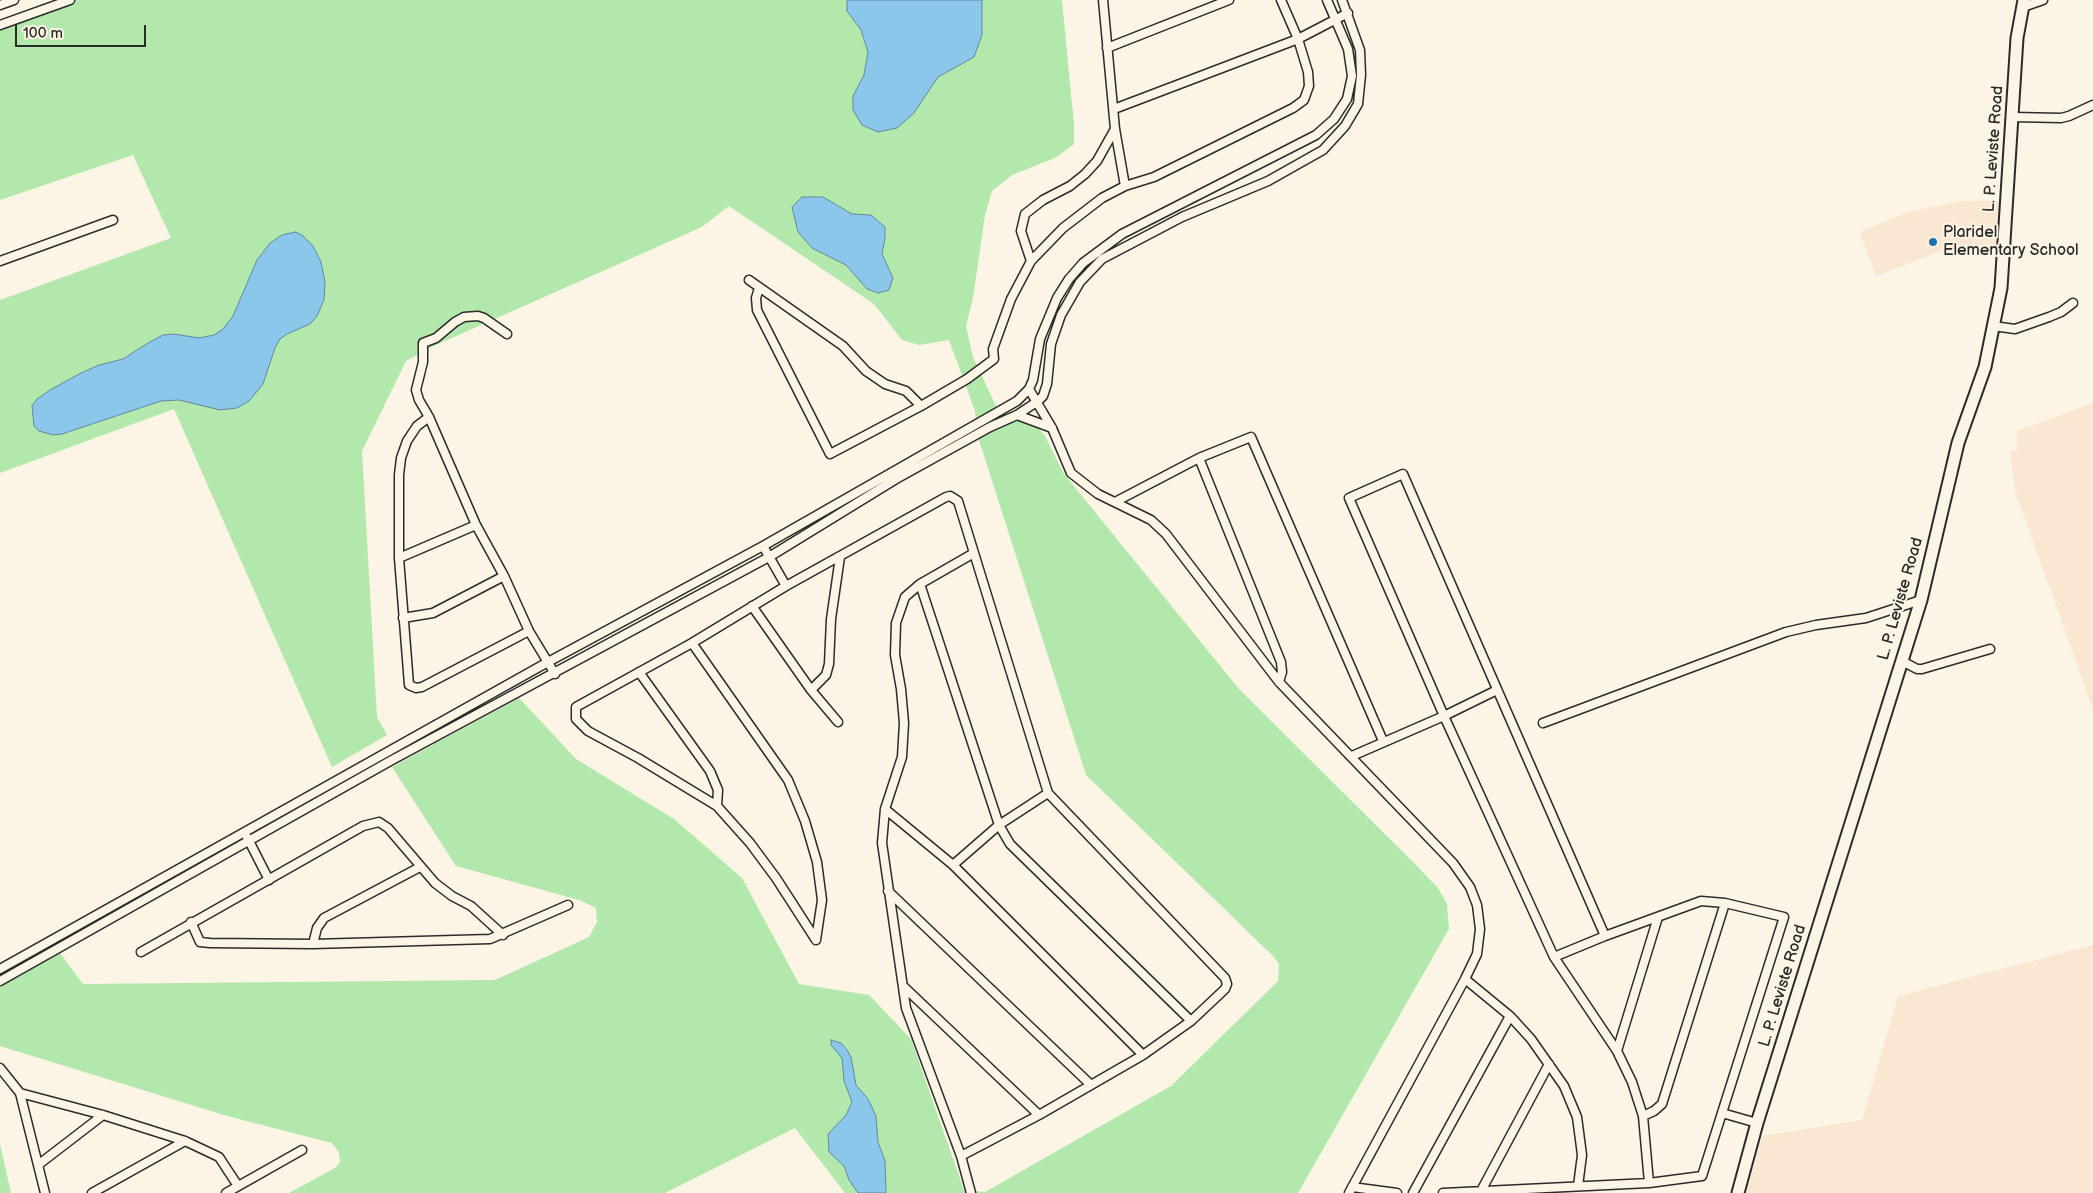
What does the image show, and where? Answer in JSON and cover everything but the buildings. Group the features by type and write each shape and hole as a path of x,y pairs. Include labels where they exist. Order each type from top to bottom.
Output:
{"main road":[{"name":"L. P. Leviste Road","path":"1738,1193 1757,1122 1902,661 1920,600 1958,443 1985,367 2001,288 2017,38 2023,3"}],"street":[{"path":"0,5 14,0"},
{"path":"0,25 68,0"},
{"path":"1103,0 1115,130 1125,186"},
{"path":"1107,48 1229,0"},
{"path":"759,288 756,298 757,310 830,454 921,406 967,379 994,359 993,350 1011,299 1032,261 1063,228 1102,198 1125,186 1154,177 1293,108 1304,100 1310,86 1308,72 1298,39 1281,0"},
{"path":"0,968 548,662 763,546 1017,401 1029,389 1034,380 1040,340 1047,319 1069,279 1083,263 1122,234 1316,135 1334,119 1347,99 1352,76 1348,49 1327,0"},
{"path":"0,981 392,760 770,557 896,479 990,426 1018,415 1038,401 1043,396 1047,384 1051,344 1060,315 1080,282 1102,259 1182,217 1268,180 1323,150 1345,126 1358,104 1361,75 1360,50 1342,0"},
{"path":"2023,3 2043,0"},
{"path":"1114,109 1298,39 1348,13"},
{"path":"2013,117 2061,118 2093,105"},
{"path":"1032,261 1021,231 1024,214 1043,200 1070,186 1085,174 1097,161 1115,130"},
{"path":"0,261 113,220"},
{"path":"748,280 843,346 866,371 885,384 906,391 921,406"},
{"path":"1994,326 2015,329 2049,317 2073,303"},
{"path":"506,334 484,318 470,316 455,322 436,338 422,342 423,362 416,390 419,400 430,417 476,525 504,576 529,631 555,674"},
{"path":"1029,389 1038,401 1052,428 1071,473 1098,494 1151,520 1166,534 1279,682 1453,863 1470,887 1477,905 1480,930 1477,954 1351,1190 1397,1193"},
{"path":"1018,415 1052,428"},
{"path":"430,417 417,426 407,441 401,458 400,558 409,685 416,688 529,631"},
{"path":"1115,502 1199,458 1251,437 1383,741"},
{"path":"1199,458 1282,662 1279,682"},
{"path":"1606,936 1403,474 1349,498 1444,716 1554,957 1617,1052 1632,1082 1643,1116 1649,1183"},
{"path":"692,643 788,780 805,821 817,862 822,900 816,940 776,878 750,843 717,806 638,758 588,731 576,719 576,707 692,643 786,586 946,496 950,496 958,501 1048,793 1225,978 1227,984 1225,989 1191,1021 1143,1055 961,1156"},
{"path":"400,558 476,525"},
{"path":"763,546 786,586"},
{"path":"971,1193 961,1156 906,1008 882,843 885,809 902,757 904,723 895,655 896,623 905,597 920,584 974,552"},
{"path":"811,690 826,675 829,664 831,619 840,557"},
{"path":"403,618 433,613 504,576"},
{"path":"920,584 999,825 1010,844 1191,1021"},
{"path":"1543,723 1786,632 1816,625 1866,618 1920,600"},
{"path":"752,606 811,690 838,722"},
{"path":"1902,661 1917,669 1922,669 1990,649"},
{"path":"639,672 710,771 718,790 717,806"},
{"path":"1352,756 1444,716 1497,690"},
{"path":"953,865 999,825 1048,793"},
{"path":"885,809 953,865 1143,1055"},
{"path":"141,952 363,826 379,822 388,828 435,883 452,896 471,906 503,935"},
{"path":"244,832 269,880"},
{"path":"314,944 318,928 324,918 420,867"},
{"path":"888,891 1090,1084"},
{"path":"1443,1193 1649,1183 1702,1176 1784,917 1725,903 1701,901 1554,957"},
{"path":"1643,1116 1654,1111 1662,1104 1725,903"},
{"path":"191,922 200,942 314,944 490,940 568,904"},
{"path":"1617,1052 1658,917"},
{"path":"1465,979 1510,1016 1531,1039 1564,1086 1577,1117 1582,1155 1578,1186"},
{"path":"904,986 1039,1114"},
{"path":"1413,1193 1510,1016"},
{"path":"1481,1191 1549,1064"},
{"path":"0,1068 20,1093 45,1193"},
{"path":"20,1093 104,1115 185,1140 219,1158 238,1186"},
{"path":"1722,1113 1757,1122"},
{"path":"38,1165 104,1115"},
{"path":"92,1193 185,1140"},
{"path":"226,1193 302,1150"}],"shaded area":[{"name":"Plaridel Elementary School","path":"1961,201 2006,201 2002,254 1941,251 1876,276 1860,232 1908,212"},
{"path":"2093,403 2093,709 2015,491 2010,451 2017,449 2017,431"},
{"path":"2093,945 2093,1193 1747,1193 1762,1136 1862,1120 1898,996"}],"green space":[{"path":"74,0 1062,0 1074,125 1074,144 1057,157 1012,175 992,191 985,215 973,298 966,326 973,357 1005,425 1017,420 1031,421 1044,434 1064,474 1239,689 1414,863 1438,888 1447,904 1449,929 1298,1193 845,1193 795,1128 665,1193 289,1193 335,1168 340,1162 339,1153 332,1143 227,1116 0,1046 0,984 60,953 83,984 495,980 589,937 597,922 596,908 579,900 456,866 392,767 519,698 576,759 674,819 742,878 799,984 869,995 911,1039 964,1190 985,1192 1171,1086 1278,981 1279,964 1274,957 1086,775 979,440 975,411 949,340 919,345 902,340 874,304 729,206 702,227 436,345 406,361 362,451 377,717 387,735 332,767 174,409 0,473 0,300 171,238 133,155 0,200 0,28"},
{"path":"0,1144 11,1193 0,1193"}],"water":[{"path":"847,0 982,0 982,35 974,57 938,77 914,113 897,128 878,132 862,125 853,110 853,96 864,75 868,52 861,30 847,11"},
{"path":"802,197 823,197 852,214 871,215 885,227 882,254 893,278 889,290 878,293 867,289 846,265 812,248 798,232 792,207"},
{"path":"295,232 302,235 313,246 321,262 325,282 324,300 317,316 310,324 280,339 263,384 249,401 237,408 220,410 179,400 161,401 62,434 53,435 39,431 34,426 32,406 37,399 81,373 99,365 123,359 163,335 174,334 199,338 214,335 223,329 233,316 257,260 270,243 282,235"},
{"path":"831,1040 841,1043 847,1050 851,1057 856,1085 868,1099 876,1116 878,1142 885,1161 886,1193 858,1193 849,1180 844,1166 829,1152 828,1134 846,1115 852,1102 844,1081 842,1058 831,1045"}],"place":[{"name":"Plaridel Elementary School","path":"1933,242"}]}
